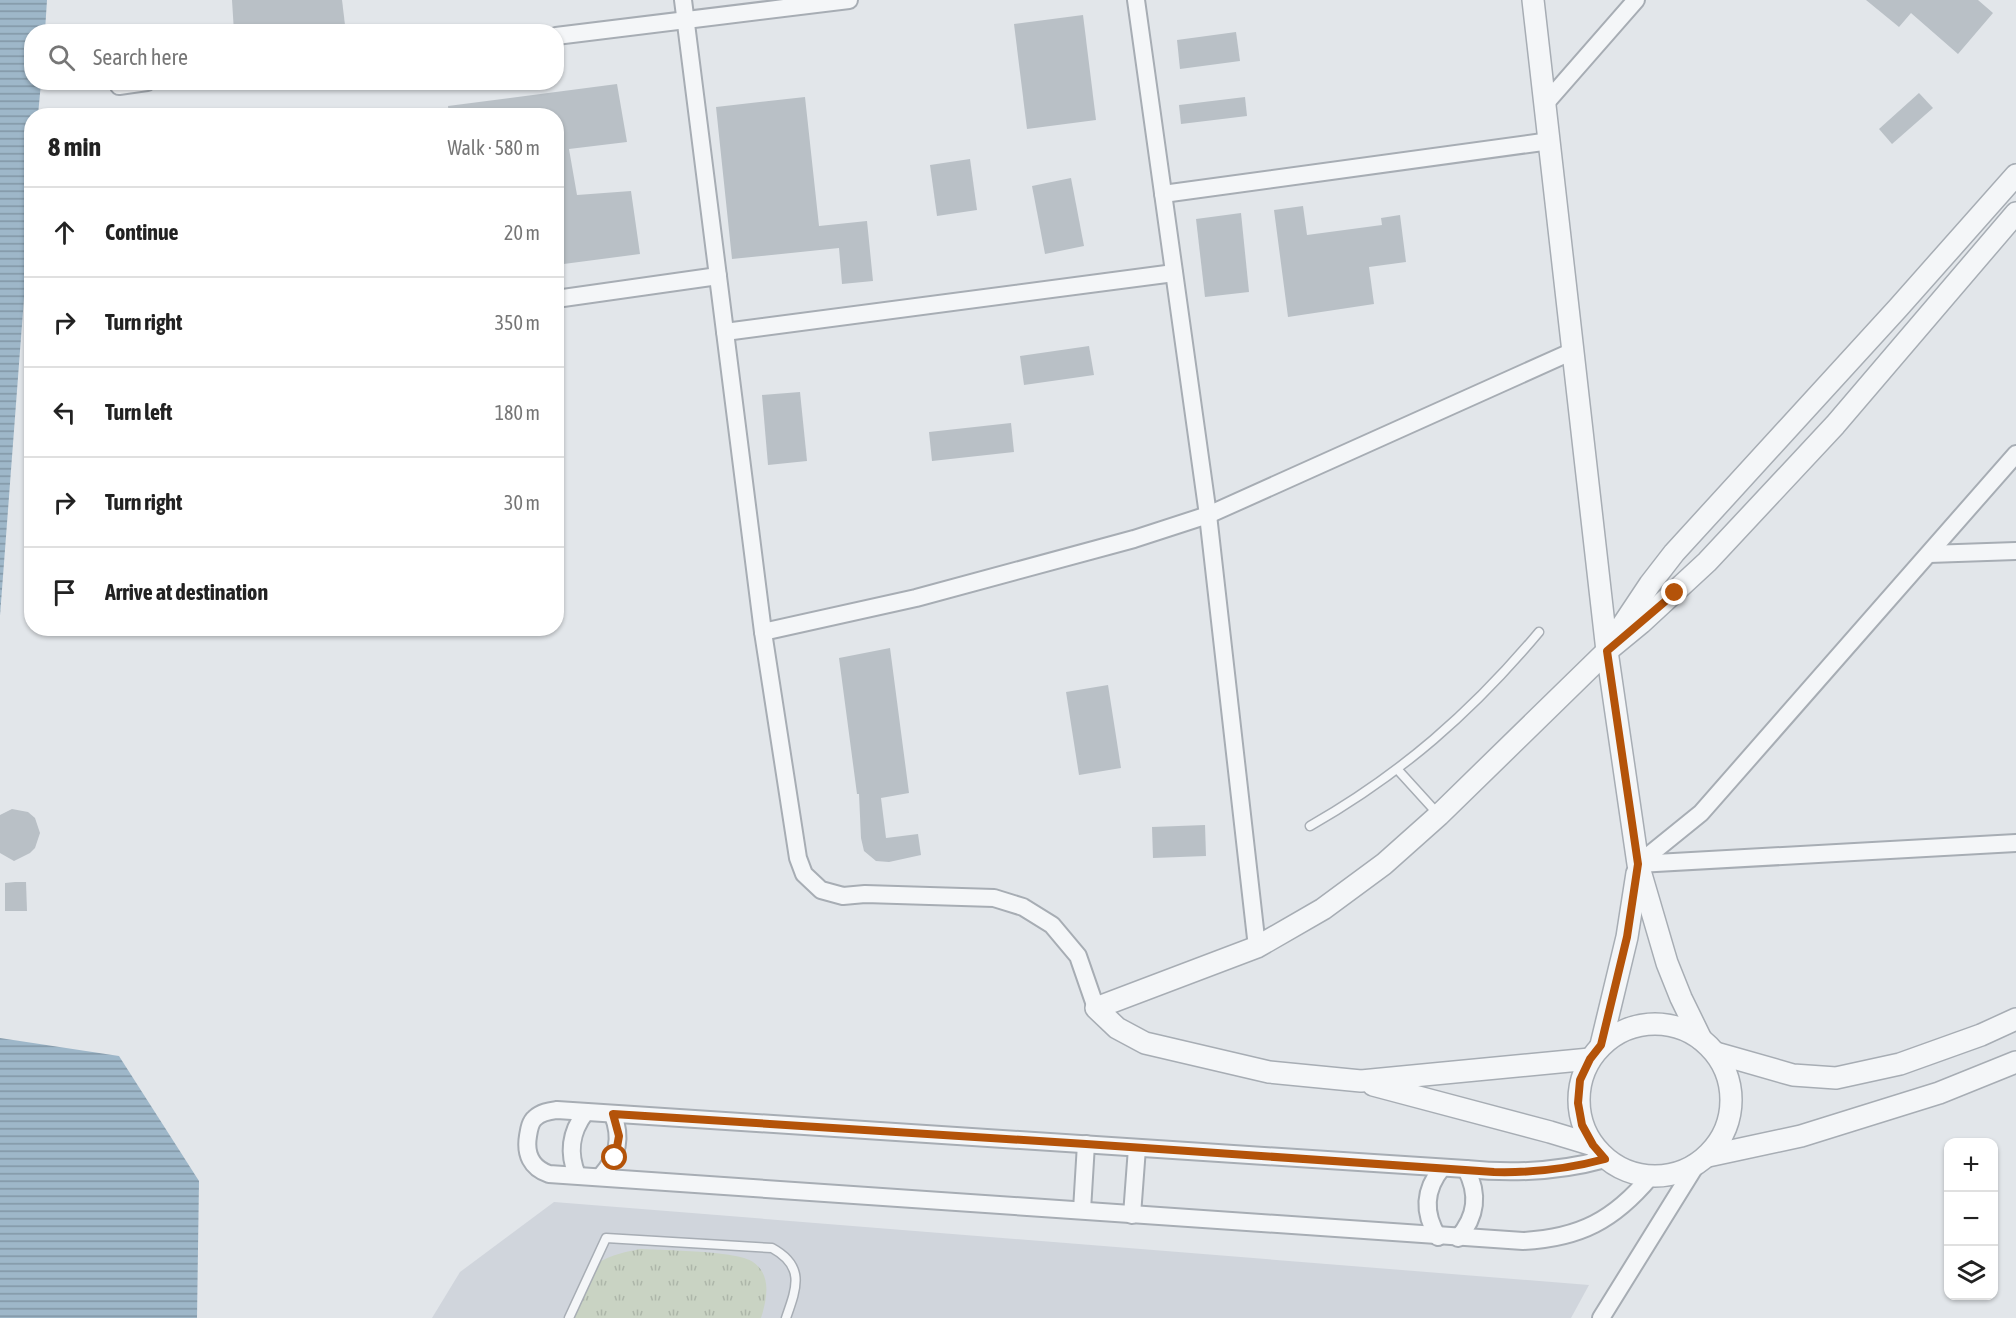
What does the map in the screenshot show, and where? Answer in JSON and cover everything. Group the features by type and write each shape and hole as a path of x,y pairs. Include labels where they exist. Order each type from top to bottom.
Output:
{"street":[{"path":"683,0 763,632 798,858 804,874 821,890 843,896 865,894 994,898 1023,907 1052,925 1078,956 1096,1008 1117,1028 1145,1043 1269,1072 1361,1081 1550,1132 1599,1152 1626,1171 1650,1177 1674,1174 1702,1160 1801,1136 1939,1093 2016,1062"},
{"path":"564,35 849,0"},
{"path":"1136,0 1208,515 1257,948"},
{"path":"1533,0 1607,651 1638,864 1667,963 1681,998 1726,1073 1731,1095 1729,1117 1721,1138 1702,1160 1601,1318"},
{"path":"1545,104 1636,0"},
{"path":"1163,194 1550,141"},
{"path":"1607,651 1633,609 1674,553 1891,317 2016,175"},
{"path":"1096,1008 1257,948 1291,929 1384,864 1439,815 1607,651 1675,593 1738,529 1835,425 2016,213"},
{"path":"725,332 1174,273"},
{"path":"564,298 718,276"},
{"path":"763,632 916,598 1134,539 1208,515 1573,351"},
{"path":"1599,1152 1582,1125 1578,1103 1580,1080 1595,1052 1627,937 1638,864 1701,813 2016,454"},
{"path":"1929,554 2016,551"},
{"path":"1638,864 2016,843"},
{"path":"1361,1081 1595,1052 1619,1032 1639,1024 1661,1023 1682,1028 1708,1046 1793,1075 1836,1078 1900,1064 1982,1035 2016,1019"},
{"path":"1599,1152 1578,1166 1532,1172 1494,1172 547,1111 535,1118 530,1128 527,1144 529,1157 540,1171 549,1174 1438,1237 1523,1241 1548,1240 1595,1225 1616,1212 1650,1177"},
{"path":"577,1175 572,1157 572,1138 585,1113"},
{"path":"601,1176 615,1158 618,1147 617,1125 613,1114"},
{"path":"1082,1210 1086,1144"},
{"path":"1132,1215 1137,1148"},
{"path":"1438,1237 1429,1220 1427,1202 1434,1178 1442,1168"},
{"path":"1458,1238 1467,1228 1475,1204 1475,1192 1466,1169"}],"lane":[{"path":"1310,826 1398,770 1459,719 1487,692 1539,632"},
{"path":"1398,770 1439,815"},
{"path":"569,1318 606,1238 772,1248 786,1256 794,1267 795,1283 786,1318"}],"shaded area":[{"path":"554,1202 1589,1285 1571,1318 432,1318 460,1272"}],"green space":[{"path":"640,1249 717,1253 745,1258 753,1262 759,1267 765,1280 766,1295 761,1318 570,1318 586,1280 596,1265 614,1255"}],"water":[{"path":"0,0 47,0 45,24 24,24 24,90 40,90 39,108 24,108 24,298 0,616"},
{"path":"0,1038 119,1056 199,1181 197,1318 0,1318"}],"building":[{"path":"232,0 342,0 345,24 234,24"},
{"path":"1866,0 1978,0 1993,13 1958,54 1911,13 1899,27"},
{"path":"1083,15 1096,120 1027,129 1014,24"},
{"path":"1236,32 1240,61 1180,69 1177,40"},
{"path":"617,84 627,142 569,149 577,195 631,191 640,254 564,264 564,108 448,108 448,106"},
{"path":"1919,93 1933,108 1892,144 1879,129"},
{"path":"805,97 819,226 867,221 873,281 842,284 839,248 732,259 716,107"},
{"path":"1245,97 1247,116 1181,124 1179,105"},
{"path":"970,159 977,210 937,216 930,165"},
{"path":"1071,178 1084,246 1045,254 1032,186"},
{"path":"1303,206 1307,235 1382,225 1381,218 1400,215 1406,262 1369,267 1374,304 1288,317 1274,210"},
{"path":"1241,213 1249,292 1205,297 1196,219"},
{"path":"1089,346 1094,375 1024,385 1020,356"},
{"path":"800,392 807,461 768,465 762,395"},
{"path":"1011,423 1014,452 932,461 929,432"},
{"path":"890,648 909,793 881,798 886,838 918,834 921,855 889,862 876,861 864,851 861,838 859,794 857,794 839,658"},
{"path":"1108,685 1121,768 1079,775 1066,692"},
{"path":"12,809 28,812 35,818 40,833 35,848 14,861 0,853 0,815"},
{"path":"1205,825 1206,856 1153,858 1152,827"},
{"path":"26,882 27,911 5,911 5,883"}],"route":[{"path":"615,1158 619,1136 613,1114 1494,1172 1550,1171 1605,1159 1593,1145 1582,1125 1578,1103 1580,1080 1590,1059 1601,1045 1634,903 1638,864 1607,651 1675,593"}]}
